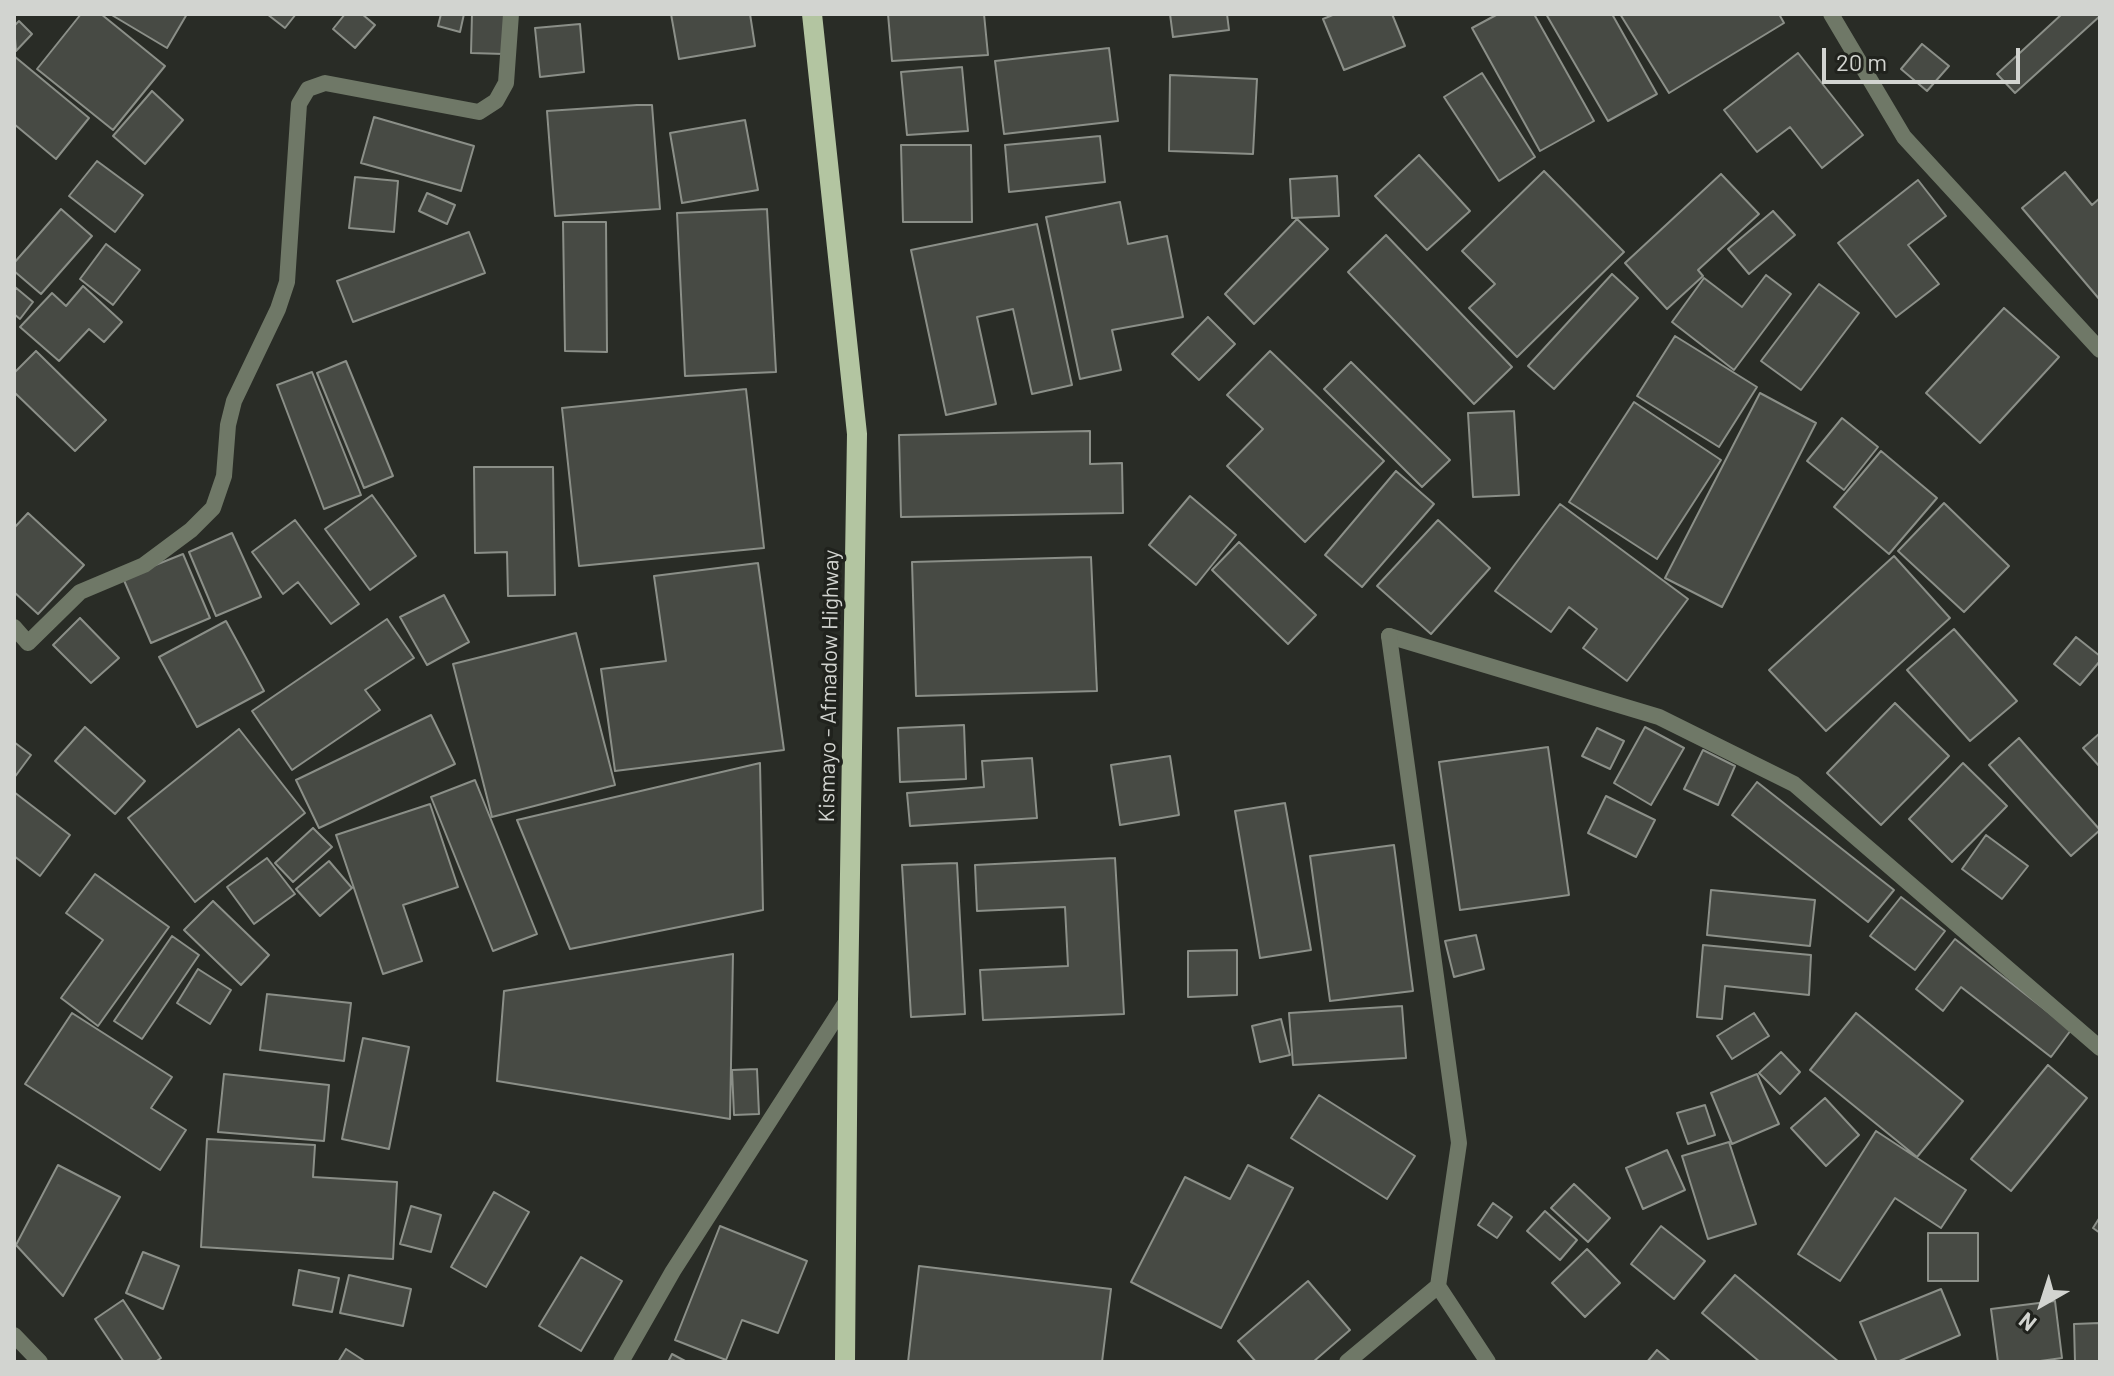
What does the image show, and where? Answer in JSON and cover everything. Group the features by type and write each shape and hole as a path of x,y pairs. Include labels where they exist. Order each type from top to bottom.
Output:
{"main road":[{"name":"Kismayo - Afmadow Highway","path":"812,14 857,434 845,1362"}],"street":[{"path":"14,627 28,643 80,592 144,565 191,530 213,508 224,476 228,425 234,401 278,309 287,282 299,104 308,89 325,83 479,112 496,101 506,83 511,14"},
{"path":"1831,14 1904,137 2100,350"},
{"path":"1488,1362 1438,1286 1459,1143 1389,636 1659,717 1794,784 2100,1048"},
{"path":"621,1362 673,1271 848,999"},
{"path":"1347,1362 1438,1286"},
{"path":"14,1335 40,1362"}],"building":[{"path":"81,14 101,14 165,66 113,130 37,69"},
{"path":"110,14 187,14 167,48"},
{"path":"267,14 296,14 285,28"},
{"path":"345,14 362,14 375,25 355,48 333,29"},
{"path":"441,14 464,14 460,32 438,26"},
{"path":"472,14 505,14 504,54 471,53"},
{"path":"671,14 750,14 755,46 679,59"},
{"path":"888,14 984,14 988,55 892,61"},
{"path":"1170,14 1227,14 1229,30 1173,37"},
{"path":"1335,14 1392,14 1405,46 1344,70 1323,19"},
{"path":"1498,14 1534,14 1594,121 1540,151 1472,28"},
{"path":"1546,14 1612,14 1657,94 1608,121"},
{"path":"1620,14 1779,14 1784,23 1669,93"},
{"path":"2062,14 2100,16 2015,93 1997,74"},
{"path":"19,21 32,34 16,51 14,26"},
{"path":"580,24 584,72 540,77 535,28"},
{"path":"1922,44 1949,66 1927,91 1901,69"},
{"path":"1109,48 1118,121 1004,134 995,61"},
{"path":"1798,53 1863,135 1822,168 1790,127 1757,152 1724,110"},
{"path":"14,56 89,118 56,159 14,124"},
{"path":"962,67 968,131 907,135 901,72"},
{"path":"1482,73 1535,157 1499,181 1444,97"},
{"path":"1170,75 1257,79 1253,154 1169,151"},
{"path":"152,91 183,120 145,164 113,136"},
{"path":"652,105 660,209 555,216 547,111"},
{"path":"374,117 474,146 461,191 361,163"},
{"path":"745,120 758,190 682,203 670,133"},
{"path":"1100,136 1105,182 1009,192 1005,145"},
{"path":"901,145 971,145 972,222 903,222"},
{"path":"1419,155 1470,211 1427,250 1375,196"},
{"path":"97,161 143,195 115,232 69,196"},
{"path":"1544,171 1624,252 1517,357 1469,308 1495,284 1462,251"},
{"path":"2065,172 2092,205 2100,198 2100,300 2022,208"},
{"path":"1721,174 1759,214 1698,270 1703,276 1667,309 1625,263"},
{"path":"1337,176 1339,216 1292,218 1290,179"},
{"path":"355,177 398,181 394,232 349,228"},
{"path":"1918,180 1946,216 1908,245 1939,284 1896,317 1838,243"},
{"path":"427,193 455,205 447,224 419,211"},
{"path":"1120,202 1128,244 1167,236 1183,317 1112,330 1121,370 1080,379 1046,217"},
{"path":"61,209 92,236 41,294 14,271 14,263"},
{"path":"767,209 776,372 685,376 677,213"},
{"path":"1773,211 1795,235 1749,274 1728,249"},
{"path":"1297,219 1328,249 1254,324 1225,294"},
{"path":"563,222 606,222 607,352 565,351"},
{"path":"1037,224 1072,385 1032,394 1013,309 977,317 996,404 946,415 911,250"},
{"path":"469,232 485,273 353,322 337,281"},
{"path":"1386,235 1512,367 1474,404 1348,272"},
{"path":"106,244 140,270 113,305 80,279"},
{"path":"1612,274 1638,298 1554,389 1528,366"},
{"path":"1766,275 1791,294 1734,370 1672,322 1704,278 1742,307"},
{"path":"1819,284 1859,313 1801,390 1761,361"},
{"path":"83,286 122,322 104,342 89,329 59,361 20,327 52,293 66,306"},
{"path":"15,287 33,302 20,319 14,314"},
{"path":"2004,308 2059,357 1980,443 1926,393"},
{"path":"1208,317 1235,344 1199,380 1172,354"},
{"path":"1675,336 1757,387 1719,447 1637,396"},
{"path":"36,351 106,420 75,451 14,392 14,373"},
{"path":"1270,351 1384,461 1305,542 1227,466 1263,429 1227,395"},
{"path":"346,361 393,476 364,488 317,373"},
{"path":"1351,362 1450,460 1422,487 1324,389"},
{"path":"312,372 361,495 324,509 277,385"},
{"path":"746,389 764,548 579,566 562,408"},
{"path":"1760,393 1816,423 1722,607 1665,578"},
{"path":"1634,402 1721,460 1657,559 1569,502"},
{"path":"1514,411 1519,495 1473,497 1468,413"},
{"path":"1842,418 1878,447 1844,490 1807,461"},
{"path":"1090,431 1090,464 1122,463 1123,513 901,517 899,435"},
{"path":"1881,451 1937,498 1889,554 1834,507"},
{"path":"474,467 553,467 555,595 508,596 507,552 475,553"},
{"path":"1396,471 1434,504 1362,587 1325,555"},
{"path":"372,495 416,556 370,590 325,529"},
{"path":"1190,496 1236,535 1196,585 1149,545"},
{"path":"1944,503 2009,566 1964,612 1898,551"},
{"path":"1560,504 1688,599 1627,681 1583,648 1597,629 1569,607 1551,632 1495,591"},
{"path":"28,513 84,565 38,614 14,592 14,528"},
{"path":"295,520 359,604 331,624 298,582 283,594 252,552"},
{"path":"1438,520 1490,568 1431,634 1377,586"},
{"path":"232,533 261,597 216,616 189,552"},
{"path":"1239,542 1316,615 1288,644 1212,570"},
{"path":"183,554 210,618 151,643 123,578"},
{"path":"1894,556 1950,618 1826,731 1769,670"},
{"path":"1091,557 1097,691 916,696 912,562"},
{"path":"758,563 784,750 615,771 601,669 666,661 654,576"},
{"path":"444,595 469,642 427,665 400,617"},
{"path":"80,618 119,658 91,683 53,645"},
{"path":"387,619 414,658 365,690 380,710 292,770 252,711"},
{"path":"226,621 264,691 197,727 159,657"},
{"path":"1954,629 2017,701 1970,741 1907,670"},
{"path":"576,633 615,785 492,817 453,664"},
{"path":"2076,637 2100,656 2100,661 2080,685 2054,664"},
{"path":"1895,703 1949,756 1881,825 1827,773"},
{"path":"431,715 455,764 319,828 296,780"},
{"path":"964,725 966,779 900,782 898,728"},
{"path":"85,727 145,781 115,814 55,761"},
{"path":"1645,727 1684,748 1651,805 1614,783"},
{"path":"1597,728 1624,741 1610,769 1582,756"},
{"path":"239,729 305,813 195,902 128,818"},
{"path":"2100,733 2100,767 2083,748"},
{"path":"2019,738 2100,830 2071,856 1989,765"},
{"path":"14,742 31,755 14,778"},
{"path":"1548,747 1569,895 1460,910 1439,762"},
{"path":"1703,750 1735,766 1718,805 1684,789"},
{"path":"1170,756 1179,815 1120,825 1111,765"},
{"path":"1032,758 1037,818 910,826 907,793 984,787 982,761"},
{"path":"760,763 763,910 570,949 517,820"},
{"path":"1963,763 2007,806 1952,862 1909,819"},
{"path":"475,780 537,934 493,951 431,797"},
{"path":"1757,782 1894,890 1868,922 1732,815"},
{"path":"14,792 70,835 40,876 14,856"},
{"path":"1606,796 1655,820 1636,857 1588,833"},
{"path":"1285,803 1311,950 1260,958 1235,811"},
{"path":"430,804 458,887 403,905 422,961 383,974 336,835"},
{"path":"313,828 332,847 293,882 275,863"},
{"path":"1986,835 2028,866 2002,899 1962,869"},
{"path":"1394,845 1413,991 1330,1001 1310,856"},
{"path":"267,858 295,894 254,924 227,887"},
{"path":"1115,858 1124,1014 983,1020 980,970 1068,966 1065,907 977,911 975,865"},
{"path":"329,861 352,888 320,916 296,889"},
{"path":"957,863 965,1014 911,1017 902,865"},
{"path":"95,874 169,927 98,1026 61,998 103,940 66,913"},
{"path":"1711,890 1815,900 1810,946 1707,935"},
{"path":"1901,897 1945,931 1915,970 1870,936"},
{"path":"213,901 269,955 241,985 184,930"},
{"path":"1476,935 1484,969 1454,977 1445,941"},
{"path":"172,936 199,955 142,1039 114,1021"},
{"path":"1955,939 2071,1030 2051,1057 1961,987 1943,1011 1916,989"},
{"path":"1703,945 1811,955 1809,995 1725,986 1722,1019 1697,1017"},
{"path":"1237,950 1237,995 1188,997 1188,951"},
{"path":"733,954 730,1119 497,1081 504,991"},
{"path":"198,969 231,990 210,1024 177,1003"},
{"path":"267,994 351,1003 344,1061 260,1050"},
{"path":"1402,1006 1406,1058 1293,1065 1289,1013"},
{"path":"72,1013 172,1077 151,1108 186,1130 160,1170 25,1084"},
{"path":"1754,1013 1769,1036 1732,1059 1717,1036"},
{"path":"1856,1013 1963,1101 1917,1157 1810,1070"},
{"path":"1281,1019 1290,1055 1260,1062 1252,1026"},
{"path":"363,1038 409,1047 389,1149 342,1139"},
{"path":"1781,1052 1800,1072 1780,1094 1759,1073"},
{"path":"2048,1065 2087,1098 2011,1191 1971,1159"},
{"path":"757,1069 759,1114 734,1115 732,1070"},
{"path":"224,1074 329,1085 324,1141 218,1132"},
{"path":"1757,1074 1779,1124 1732,1144 1711,1093"},
{"path":"1319,1095 1415,1156 1387,1199 1291,1138"},
{"path":"1825,1098 1859,1135 1826,1166 1791,1128"},
{"path":"1705,1105 1715,1135 1688,1144 1677,1113"},
{"path":"1876,1131 1966,1190 1941,1228 1895,1198 1840,1281 1798,1254"},
{"path":"207,1139 315,1145 313,1177 397,1182 393,1259 201,1247"},
{"path":"1729,1142 1756,1224 1708,1239 1682,1156"},
{"path":"1667,1150 1685,1190 1643,1209 1626,1168"},
{"path":"58,1165 120,1197 63,1296 16,1245"},
{"path":"1248,1165 1293,1188 1221,1328 1131,1282 1185,1177 1230,1199"},
{"path":"1574,1184 1610,1218 1588,1242 1551,1208"},
{"path":"494,1192 529,1212 486,1287 451,1267"},
{"path":"1493,1203 1512,1217 1497,1238 1478,1225"},
{"path":"411,1206 441,1215 431,1252 400,1244"},
{"path":"1545,1211 1577,1240 1560,1260 1527,1231"},
{"path":"2100,1217 2100,1233 2093,1228"},
{"path":"720,1226 807,1261 778,1333 742,1320 726,1360 675,1340"},
{"path":"1661,1226 1705,1261 1674,1299 1631,1264"},
{"path":"1928,1233 1978,1233 1978,1281 1928,1281"},
{"path":"1587,1249 1620,1283 1585,1317 1552,1283"},
{"path":"143,1252 179,1266 163,1309 126,1293"},
{"path":"581,1257 622,1281 581,1351 539,1326"},
{"path":"919,1266 1111,1289 1102,1362 908,1362"},
{"path":"299,1270 339,1278 332,1312 293,1305"},
{"path":"349,1275 411,1289 403,1326 340,1313"},
{"path":"1735,1275 1839,1362 1760,1362 1702,1313"},
{"path":"1308,1281 1350,1330 1313,1362 1256,1362 1238,1341"},
{"path":"1941,1289 1960,1335 1897,1362 1877,1362 1860,1322"},
{"path":"123,1300 161,1358 155,1362 124,1362 95,1319"},
{"path":"2055,1301 2062,1358 1998,1362 1991,1309"},
{"path":"2100,1323 2100,1362 2075,1362 2074,1324"},
{"path":"346,1349 366,1362 338,1362"},
{"path":"1657,1350 1671,1362 1647,1362"},
{"path":"672,1354 687,1362 668,1362"}]}
